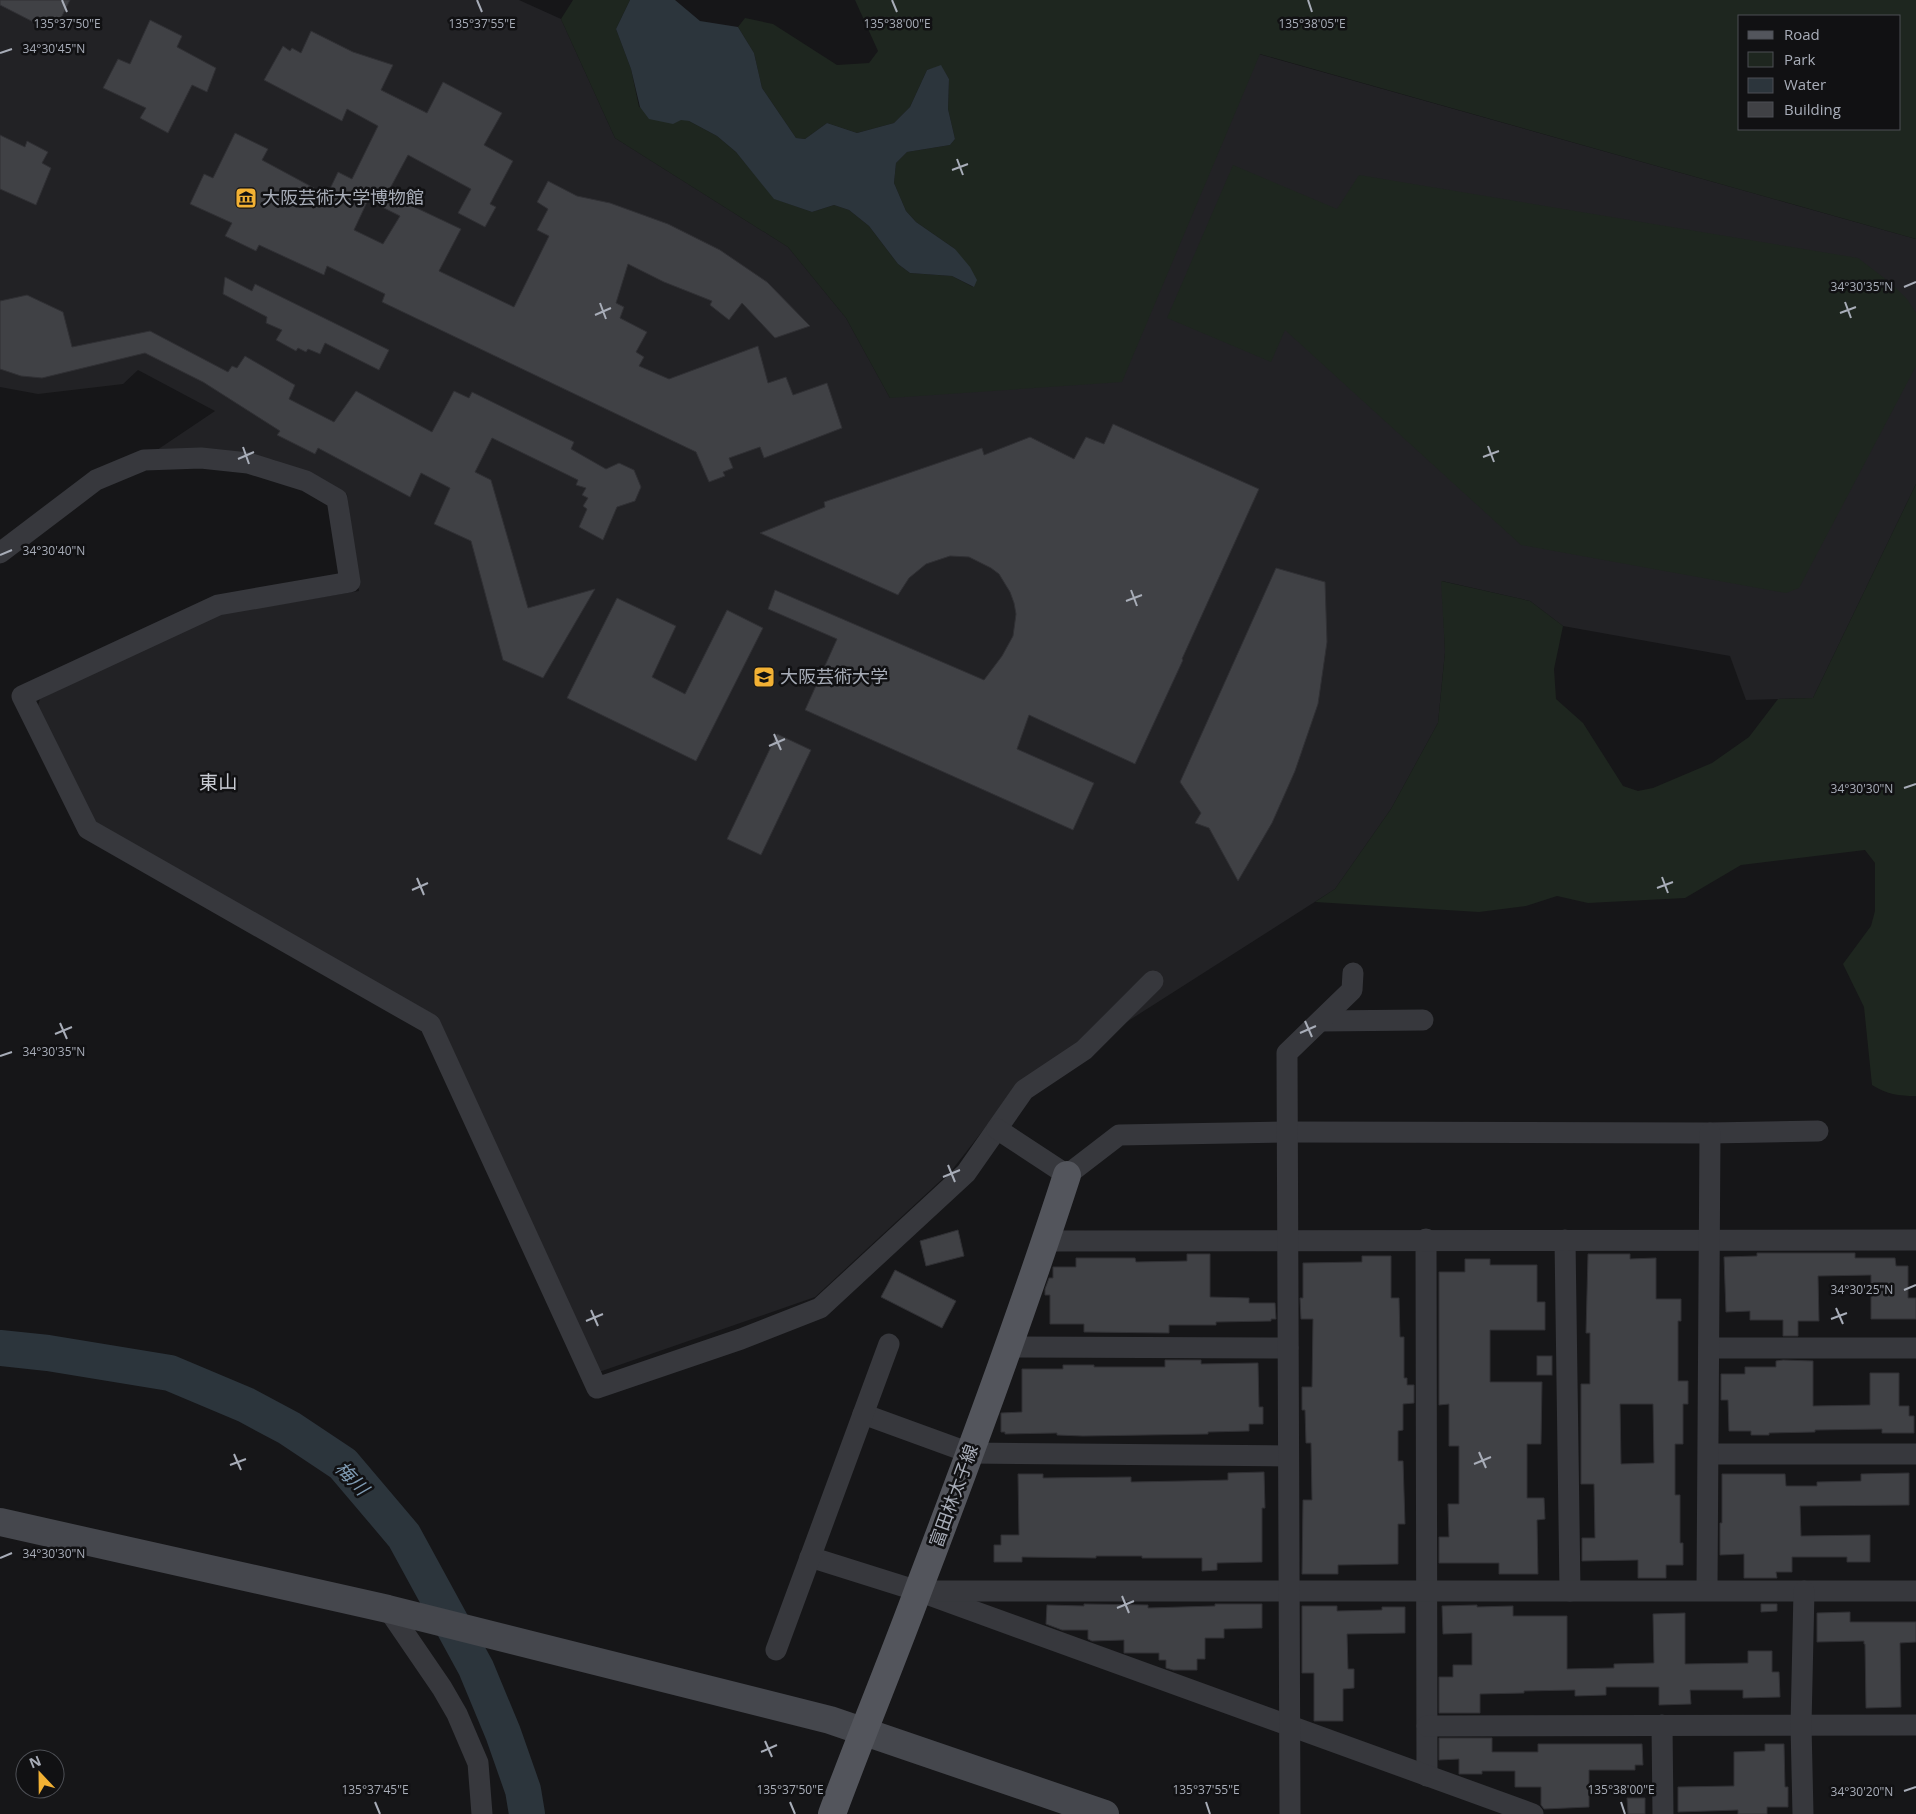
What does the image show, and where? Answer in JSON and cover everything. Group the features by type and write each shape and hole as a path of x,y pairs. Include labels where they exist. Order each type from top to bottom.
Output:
{"main road":[{"name":"富田林太子線","path":"832,1814 862,1731 918,1591 970,1453 1046,1240 1067,1175"}],"street":[{"path":"0,552 96,480 144,460 201,458 248,463 306,482 338,499 350,582 218,605 22,696 88,829 430,1024 596,1388 741,1340 820,1308 966,1173 1024,1090 1084,1050 1153,981"},
{"path":"1290,1814 1287,1053 1352,990 1353,973"},
{"path":"1321,1021 1423,1020"},
{"path":"997,1129 1067,1175 1119,1135 1287,1132 1710,1133 1818,1131"},
{"path":"1707,1590 1710,1454 1710,1133"},
{"path":"1046,1240 1916,1240"},
{"path":"1426,1240 1427,1776"},
{"path":"1565,1240 1570,1591"},
{"path":"776,1650 889,1344"},
{"path":"1008,1347 1288,1348"},
{"path":"1709,1348 1916,1348"},
{"path":"863,1414 970,1453 1288,1456"},
{"path":"1710,1454 1916,1454"},
{"path":"0,1522 388,1609 830,1720 1105,1814"},
{"path":"810,1557 918,1591 1534,1814"},
{"path":"918,1591 1916,1591"},
{"path":"1803,1814 1801,1725 1804,1591"},
{"path":"388,1609 442,1688 457,1714 478,1763 482,1814"},
{"path":"1662,1725 1663,1814"},
{"path":"1427,1726 1916,1725"}],"shaded area":[{"name":"大阪芸術大学","path":"0,0 519,0 561,19 615,138 788,247 846,318 890,398 1237,48 1916,239 1916,484 1813,698 1746,700 1730,656 1563,626 1530,601 1442,581 1445,652 1438,723 1391,809 1335,889 1009,1097 952,1170 815,1297 599,1372 438,1017 97,827 36,712 40,699 214,615 359,591 347,494 274,460 207,449 157,450 215,411 138,370 123,384 38,394 0,387"}],"green space":[{"path":"573,0 630,0 616,29 631,69 639,107 689,121 717,136 736,152 775,199 812,212 834,205 849,210 869,226 898,264 910,273 952,276 973,287 955,249 916,222 906,211 894,183 896,163 907,152 950,145 955,139 948,109 949,79 941,66 927,70 910,107 894,123 857,133 827,123 805,139 796,138 762,88 754,53 738,27 745,18 773,24 837,65 869,63 878,51 855,0 1916,0 1916,239 1260,54 1122,382 890,398 846,318 788,247 615,138 561,19"},
{"path":"1233,165 1337,209 1359,175 1858,258 1892,284 1907,299 1916,313 1916,366 1799,588 1786,593 1521,545 1285,330 1271,362 1167,318"},
{"path":"1916,484 1916,1096 1893,1094 1882,1091 1872,1085 1864,1007 1843,964 1871,926 1875,911 1875,863 1865,850 1741,865 1685,898 1588,903 1557,896 1526,906 1479,912 1315,902 1335,889 1391,809 1438,723 1445,652 1441,581 1530,601 1563,626 1554,669 1556,699 1583,723 1623,786 1638,791 1653,788 1712,763 1749,737 1778,699 1813,698"}],"water":[{"path":"630,0 675,0 700,21 738,27 754,53 762,88 796,138 805,139 827,123 857,133 894,123 910,107 927,70 941,65 949,79 948,109 955,139 950,145 907,152 896,163 894,183 906,211 916,222 955,249 970,267 977,280 974,287 952,276 910,273 898,264 869,226 849,210 834,205 812,212 774,199 736,152 717,136 689,121 681,120 673,124 649,119 640,107 631,69 616,29"}],"building":[{"path":"0,0 70,0 59,22 53,19 47,29 0,5"},
{"path":"150,20 182,36 177,47 216,68 207,92 192,85 168,133 140,118 146,108 103,88 118,59 130,64"},
{"path":"311,31 353,52 393,65 381,90 427,113 443,82 502,113 484,145 513,161 490,204 496,207 485,227 458,213 471,189 408,155 387,194 461,229 439,271 514,307 549,236 537,230 548,209 537,202 548,181 577,196 610,203 668,224 720,250 767,282 810,326 775,338 742,303 729,320 710,305 712,301 664,282 628,264 616,303 624,307 620,318 647,332 636,352 644,357 639,366 669,379 758,346 768,383 786,377 793,395 827,383 842,428 764,458 760,447 729,458 733,468 723,472 725,476 709,482 696,452 382,302 385,294 327,266 324,275 259,245 256,251 225,236 232,223 190,204 204,174 213,178 235,133 268,149 262,160 327,195 338,172 352,179 378,126 347,109 342,121 264,80 283,46 290,51 292,48 301,53","holes":["368,200 400,216 383,244 354,230"]},
{"path":"0,135 25,147 27,141 48,152 42,163 51,168 36,205 0,189"},
{"path":"225,277 252,291 255,284 389,350 379,370 325,343 320,354 308,349 306,352 298,348 296,351 276,340 282,330 266,323 267,317 223,294"},
{"path":"27,295 63,312 72,347 150,331 228,372 232,366 237,368 245,356 295,385 289,399 334,422 356,391 432,432 454,391 469,398 472,392 574,442 571,449 606,469 619,463 634,470 641,487 635,501 617,507 603,540 579,527 587,509 583,506 588,498 582,495 586,488 576,485 578,480 492,438 475,472 491,480 528,608 595,589 543,678 503,660 471,541 434,524 450,488 421,473 410,497 318,448 315,454 277,435 280,431 203,382 145,353 42,378 21,376 0,369 0,301"},
{"path":"1113,424 1259,489 1135,764 1029,715 1017,749 1094,783 1073,830 805,710 837,639 768,609 775,590 984,680 1002,656 1013,636 1016,614 1014,603 1010,592 999,574 969,557 950,556 926,564 909,578 898,595 760,533 825,507 824,502 982,448 984,455 1030,437 1074,459 1086,437 1104,444"},
{"path":"1276,568 1325,582 1327,642 1318,704 1295,771 1272,823 1238,881 1209,828 1195,823 1201,813 1180,782"},
{"path":"617,598 676,626 652,677 685,694 727,610 763,628 696,761 567,698"},
{"path":"777,734 811,750 761,855 727,839"},
{"path":"958,1230 964,1256 926,1266 920,1241"},
{"path":"1757,1253 1855,1253 1855,1258 1895,1258 1896,1266 1908,1266 1908,1298 1916,1298 1916,1319 1871,1319 1871,1275 1818,1276 1819,1321 1798,1321 1798,1336 1783,1336 1783,1320 1750,1320 1750,1311 1726,1312 1724,1257 1757,1256"},
{"path":"1187,1254 1210,1254 1210,1297 1249,1298 1249,1303 1275,1303 1276,1319 1271,1319 1271,1321 1216,1322 1216,1325 1169,1325 1169,1333 1084,1332 1084,1324 1050,1324 1050,1295 1045,1295 1045,1289 1049,1278 1053,1278 1053,1267 1076,1267 1076,1258 1135,1258 1136,1262 1187,1261"},
{"path":"1588,1254 1630,1254 1630,1259 1656,1258 1656,1299 1681,1299 1681,1321 1678,1321 1678,1381 1688,1381 1688,1404 1683,1404 1683,1444 1675,1444 1675,1495 1680,1495 1680,1543 1683,1543 1683,1565 1666,1565 1666,1578 1638,1578 1638,1560 1582,1561 1582,1538 1595,1538 1594,1484 1581,1484 1581,1384 1590,1384 1590,1333 1586,1333","holes":["1620,1404 1653,1404 1654,1463 1621,1464"]},
{"path":"1362,1256 1391,1256 1391,1298 1399,1298 1400,1337 1404,1337 1404,1378 1407,1378 1407,1385 1414,1385 1414,1403 1403,1404 1403,1430 1398,1431 1398,1461 1403,1461 1405,1524 1398,1524 1398,1564 1338,1565 1338,1574 1302,1574 1303,1500 1312,1500 1311,1443 1306,1443 1305,1410 1302,1410 1302,1387 1312,1387 1313,1319 1301,1319 1300,1298 1303,1298 1303,1263 1362,1262"},
{"path":"1465,1259 1490,1259 1490,1265 1537,1265 1537,1302 1545,1302 1545,1330 1490,1330 1490,1382 1542,1382 1541,1444 1527,1444 1527,1498 1544,1498 1545,1519 1537,1520 1538,1574 1499,1574 1499,1563 1439,1563 1439,1537 1449,1537 1448,1504 1459,1504 1459,1446 1449,1446 1449,1404 1439,1405 1439,1272 1465,1272"},
{"path":"895,1270 956,1301 942,1328 881,1297"},
{"path":"1537,1356 1552,1356 1552,1375 1537,1375"},
{"path":"1165,1360 1201,1360 1201,1364 1258,1363 1259,1407 1263,1407 1263,1424 1249,1424 1249,1431 1208,1432 1208,1434 1083,1436 1057,1435 1057,1433 1005,1434 1005,1432 1001,1432 1001,1413 1022,1412 1022,1369 1063,1369 1063,1365 1165,1367"},
{"path":"1776,1361 1813,1361 1813,1406 1870,1405 1870,1373 1899,1373 1899,1406 1909,1406 1909,1416 1914,1416 1914,1433 1882,1433 1882,1429 1815,1430 1815,1432 1751,1435 1751,1431 1729,1431 1728,1400 1721,1400 1721,1374 1745,1374 1745,1367 1776,1367"},
{"path":"1264,1472 1265,1508 1262,1508 1262,1562 1217,1563 1217,1570 1202,1571 1202,1558 1142,1558 1142,1556 1096,1556 1096,1558 1022,1557 1022,1562 994,1562 994,1545 1001,1545 1001,1535 1019,1535 1018,1474 1043,1474 1043,1478 1131,1477 1131,1482 1228,1480 1228,1473"},
{"path":"1909,1473 1909,1505 1800,1506 1801,1536 1870,1535 1870,1562 1847,1562 1847,1557 1792,1557 1792,1572 1776,1572 1777,1578 1744,1578 1744,1554 1720,1555 1722,1474 1785,1474 1786,1486 1817,1486 1817,1482 1861,1481 1861,1474"},
{"path":"1084,1604 1148,1605 1148,1608 1215,1606 1215,1604 1262,1604 1262,1628 1224,1629 1224,1638 1205,1638 1205,1659 1197,1659 1197,1670 1173,1670 1166,1668 1166,1660 1159,1660 1159,1653 1124,1653 1124,1640 1092,1641 1088,1639 1088,1630 1062,1630 1046,1624 1047,1605 1084,1606"},
{"path":"1761,1604 1777,1604 1777,1611 1761,1612"},
{"path":"1477,1605 1477,1607 1513,1606 1513,1616 1567,1616 1567,1669 1614,1668 1614,1664 1654,1663 1653,1614 1685,1613 1685,1664 1748,1663 1748,1651 1772,1651 1772,1672 1779,1672 1780,1697 1743,1698 1743,1690 1690,1690 1691,1704 1659,1705 1659,1687 1606,1687 1606,1695 1575,1696 1575,1690 1480,1694 1480,1713 1439,1713 1439,1677 1453,1677 1453,1665 1472,1665 1472,1633 1443,1634 1442,1606"},
{"path":"1302,1606 1337,1606 1337,1611 1382,1610 1382,1607 1405,1607 1405,1633 1347,1634 1348,1669 1354,1669 1354,1688 1343,1689 1343,1721 1314,1721 1314,1673 1302,1673"},
{"path":"1850,1612 1850,1622 1916,1622 1916,1642 1900,1643 1901,1707 1866,1708 1864,1641 1817,1642 1817,1613"},
{"path":"1439,1738 1492,1738 1492,1752 1538,1752 1538,1744 1642,1744 1643,1765 1635,1765 1635,1770 1589,1770 1589,1807 1544,1809 1541,1805 1541,1787 1515,1787 1515,1771 1482,1771 1482,1774 1459,1774 1459,1759 1439,1760"},
{"path":"1765,1744 1784,1744 1785,1787 1788,1787 1788,1807 1767,1807 1767,1814 1738,1814 1738,1810 1678,1812 1678,1787 1734,1786 1734,1752 1765,1751"},
{"path":"1627,1798 1645,1798 1645,1814 1628,1814"}],"waterway":[{"name":"梅川","path":"0,1348 48,1353 170,1373 246,1405 289,1428 343,1464 404,1536 476,1668 503,1733 523,1790 527,1814"}],"place":[{"name":"大阪芸術大学博物館","path":"246,198"},
{"name":"大阪芸術大学","path":"764,677"}],"district":[{"name":"東山","path":"218,782"}]}
